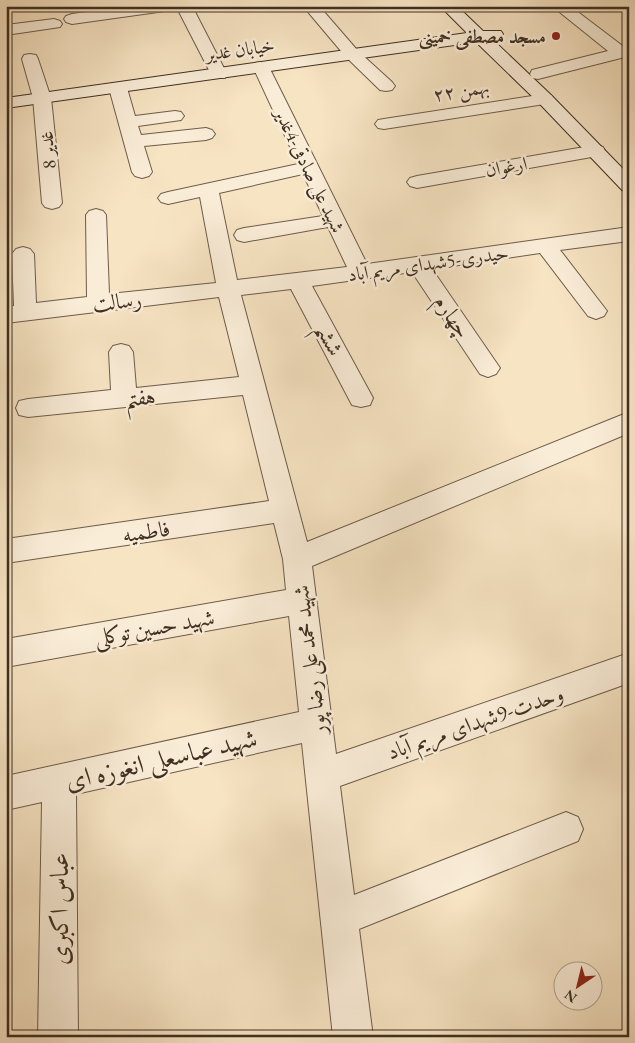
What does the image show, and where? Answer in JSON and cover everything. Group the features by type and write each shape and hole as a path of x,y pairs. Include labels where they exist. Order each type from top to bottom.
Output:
{"street":[{"path":"72,19 165,6"},
{"path":"184,6 219,74"},
{"path":"311,6 352,54 386,86"},
{"path":"448,6 538,74 629,165"},
{"path":"464,6 545,99 629,186"},
{"path":"560,6 625,52"},
{"path":"6,30 54,24"},
{"name":"خیابان غدیر","path":"6,103 488,35"},
{"path":"538,74 625,52"},
{"name":"غدیر 8","path":"30,59 42,98 52,203"},
{"name":"شهید علی صادقی-4غدیر","path":"261,68 360,272"},
{"path":"118,88 142,172"},
{"name":"۲۲ بهمن","path":"384,124 545,99"},
{"path":"128,122 174,116"},
{"path":"133,141 206,134"},
{"name":"ارغوان","path":"417,182 596,151"},
{"path":"168,198 309,167"},
{"name":"شهید محمد علی رضا پور","path":"208,189 228,289 297,559 353,1037"},
{"path":"96,214 98,303"},
{"path":"244,235 334,220"},
{"name":"حیدری-5شهدای مریم آباد","path":"228,289 546,247 629,234"},
{"path":"546,247 596,311"},
{"path":"16,314 23,254"},
{"name":"چهارم","path":"417,263 488,368"},
{"name":"ششم","path":"298,281 361,398"},
{"name":"رسالت","path":"16,314 228,289"},
{"path":"120,352 124,398"},
{"name":"هفتم","path":"28,408 252,385"},
{"path":"297,559 629,422"},
{"name":"فاطمیه","path":"6,552 286,510"},
{"name":"شهید حسین توکلی","path":"6,654 302,600"},
{"name":"وحدت-9شهدای مریم آباد","path":"322,776 629,668"},
{"name":"شهید عباسعلی انغوزه ای","path":"6,794 316,724"},
{"name":"عباس اکبری","path":"58,1037 59,781"},
{"path":"339,919 566,829"}],"place":[{"name":"مسجد مصطفی خمینی","path":"556,36"}]}
